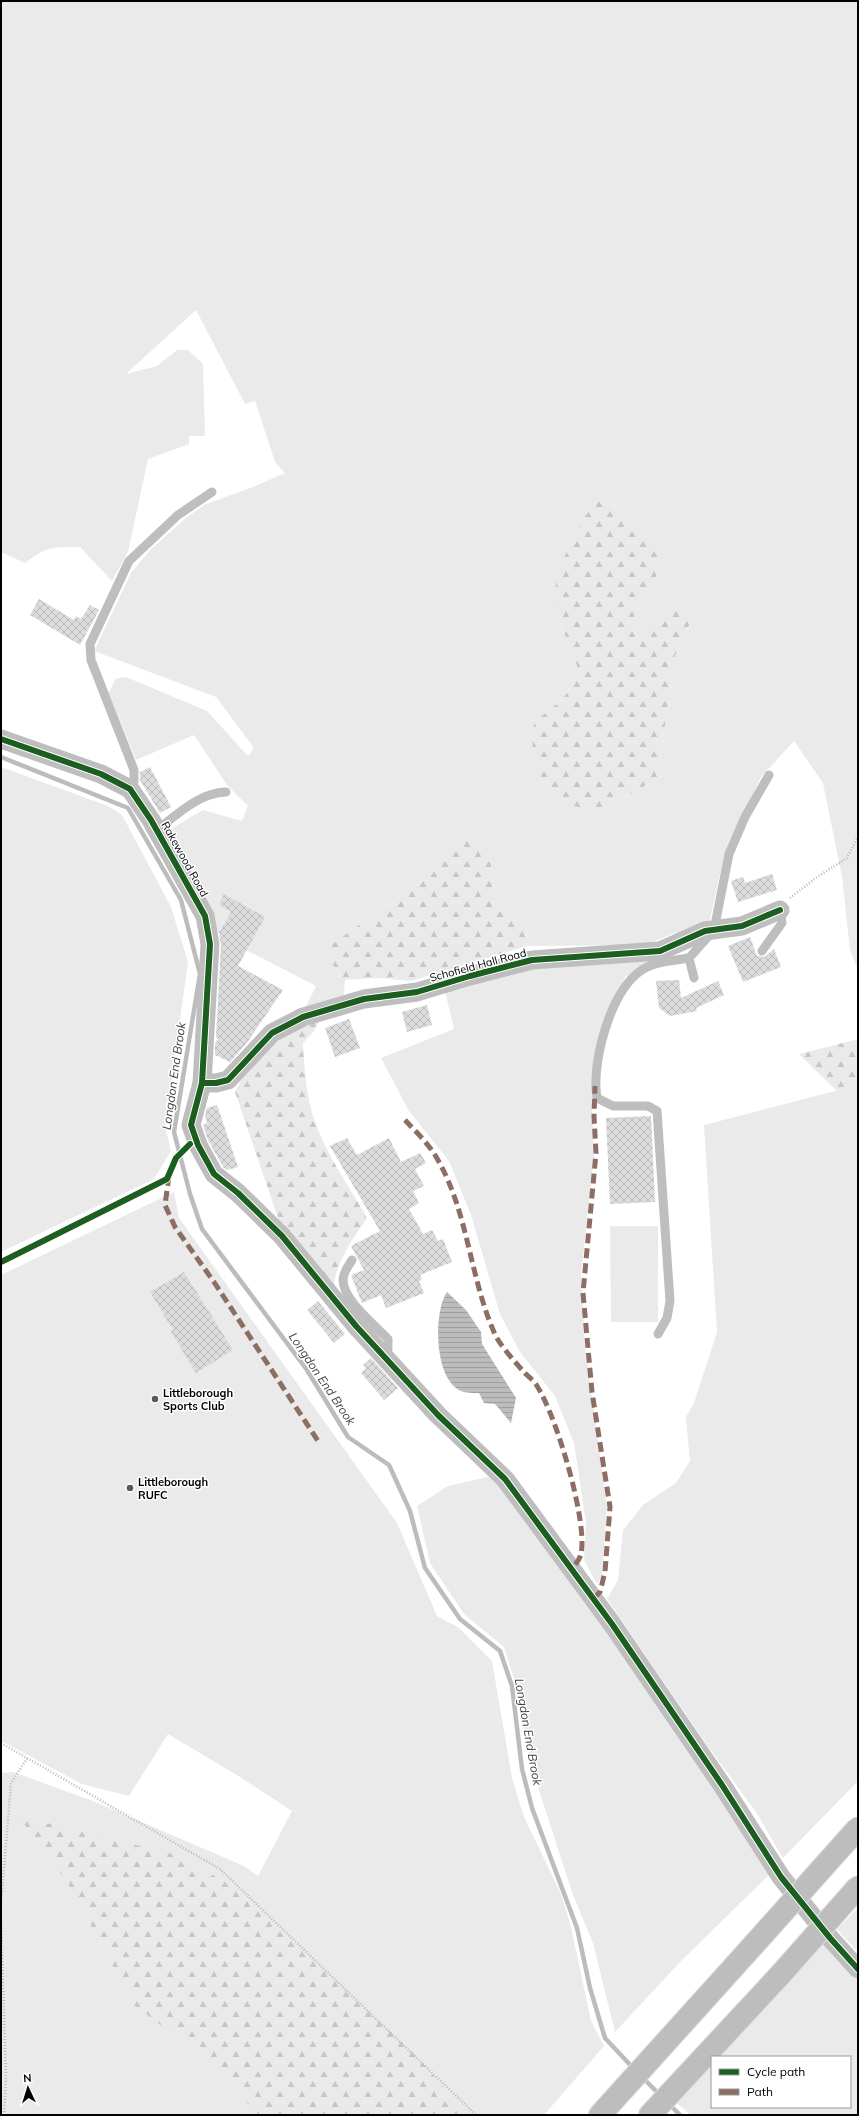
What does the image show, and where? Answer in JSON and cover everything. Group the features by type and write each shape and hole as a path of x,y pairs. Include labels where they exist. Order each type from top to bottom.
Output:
{"highway":[{"path":"600,2115 858,1828"},
{"path":"650,2115 858,1887"}],"street":[{"name":"Rakewood Road","path":"1,739 101,774 130,790 158,829 205,916 210,944 202,1083 191,1125 198,1145 214,1174 238,1193 282,1236 356,1326 438,1415 505,1479 533,1514 612,1624 722,1785 781,1877 830,1938 858,1969"},
{"name":"Schofield Hall Road","path":"202,1083 216,1083 228,1080 272,1033 303,1017 364,999 417,992 470,976 532,960 660,950 705,931 742,926 780,910"}],"lane":[{"path":"130,790 134,781 134,770 91,660 90,644 129,561 178,516 212,492"},
{"path":"658,1334 667,1318 670,1301 657,1111 648,1106 613,1106 598,1098 595,1086 598,1053 611,1013 625,989 638,972 657,964 689,958 714,930 729,854 745,817 770,775"},
{"path":"158,829 201,797 213,793 226,792"},
{"path":"762,951 782,923 780,910"},
{"path":"689,958 694,978"},
{"path":"352,1260 345,1272 343,1280 346,1291 356,1306 388,1339 388,1349 384,1356"}],"path":[{"path":"780,910 787,901 817,877 847,858 858,837"},
{"path":"1,1743 28,1757 220,1869 476,2115"},
{"path":"1,1904 11,1783 28,1757"},
{"path":"1,1916 6,2079 4,2115"}],"green space":[{"path":"1,1 858,1 858,970 850,950 842,877 823,783 794,741 761,777 724,856 709,924 672,934 645,945 527,946 526,924 496,898 491,864 459,837 432,874 332,944 332,964 345,980 344,995 306,1007 316,986 246,950 265,917 224,895 219,905 231,912 217,935 192,879 188,860 167,831 203,810 242,821 248,806 227,785 194,735 136,760 109,693 115,679 126,677 207,711 248,756 254,748 216,697 94,651 131,573 151,549 186,518 204,505 253,487 285,473 275,462 255,401 245,404 196,310 126,374 157,366 177,350 188,350 203,364 205,436 189,436 189,444 148,459 128,552 112,581 80,547 63,547 45,550 25,563 1,552","holes":["605,495 621,515 656,577 634,611 634,632 641,638 692,619 675,656 657,779 599,811 534,722 562,700 580,674 559,619"]},
{"path":"605,495 621,515 662,557 656,577 634,611 634,632 641,638 665,611 678,608 692,619 675,656 657,779 599,811 573,806 544,787 532,755 534,722 562,700 580,674 559,619 555,576 583,518"},
{"path":"1,767 108,806 122,815 171,907 188,962 165,1126 171,1151 154,1179 1,1252"},
{"path":"458,837 478,840 491,864 496,898 526,924 527,946 411,981 380,978 345,980 332,964 332,944 432,874"},
{"path":"671,955 625,977 609,1011 595,1054 592,1109 594,1156 581,1275 585,1346 607,1508 602,1576 597,1584 584,1560 586,1523 574,1443 555,1396 520,1352 500,1314 471,1215 449,1161 409,1111 381,1058 454,1029 445,991 531,966"},
{"path":"321,1019 313,1032 303,1043 306,1078 312,1113 329,1154 367,1218 350,1243 341,1260 337,1269 333,1289 279,1221 235,1092 251,1066 270,1046 293,1032"},
{"path":"858,1039 858,1085 837,1091 799,1054"},
{"path":"858,1085 858,1781 783,1858 756,1812 707,1745 607,1599 618,1580 623,1530 643,1505 676,1483 690,1461 686,1417 694,1403 717,1332 704,1125"},
{"path":"174,1192 179,1218 397,1523 437,1616 458,1627 492,1661 512,1778 524,1817 561,1894 571,1927 591,2021 604,2046 544,2115 1,2115 1,1769 3,1773 13,1772 93,1801 244,1866 258,1876 292,1811 240,1777 168,1734 129,1796 82,1784 1,1741 1,1275"},
{"path":"610,1226 658,1226 658,1322 611,1322"},
{"path":"492,1476 588,1608 659,1698 771,1873 680,1962 615,2032 593,1943 573,1895 532,1769 515,1682 504,1647 464,1614 430,1563 417,1506 448,1486"},
{"path":"18,1816 177,1855 261,1902 384,2019 468,2115 259,2115 202,2056 134,2005 67,1882"},
{"path":"858,1908 858,1952 837,1929"},
{"path":"824,1940 858,1978 858,2115 691,2115 672,2099 711,2058 711,2108 851,2108 851,2056 713,2056"}],"shaded area":[{"path":"447,1292 466,1310 481,1332 482,1344 516,1398 511,1423 495,1404 484,1403 479,1393 468,1393 461,1391 452,1384 445,1374 441,1360 438,1329 439,1314 442,1302"}],"building":[{"path":"39,599 74,620 76,616 81,619 90,605 99,610 80,645 30,615"},
{"path":"150,767 171,807 160,813 140,780 140,772"},
{"path":"772,874 777,890 738,902 731,881 743,877 745,883"},
{"path":"224,894 265,917 238,966 283,990 246,1044 230,1062 215,1055 215,1043 218,1039 216,1037 221,945 219,932 231,912 219,905"},
{"path":"750,937 757,956 764,957 774,949 781,967 743,982 728,946"},
{"path":"679,980 681,998 718,981 724,995 696,1008 697,1011 670,1016 659,1008 656,981"},
{"path":"427,1005 432,1025 407,1032 402,1012"},
{"path":"349,1019 360,1048 335,1057 325,1028"},
{"path":"217,1105 238,1167 227,1170 223,1167 208,1140 203,1125 207,1123 205,1115 207,1108"},
{"path":"651,1116 655,1202 610,1204 606,1118"},
{"path":"347,1138 357,1155 389,1138 401,1162 420,1153 426,1163 415,1169 424,1186 413,1191 419,1203 409,1209 423,1234 432,1230 438,1241 443,1239 452,1262 420,1275 422,1280 419,1281 424,1293 386,1308 381,1295 362,1303 351,1275 364,1270 351,1246 380,1231 330,1146"},
{"path":"184,1272 233,1350 196,1373 171,1332 173,1330 150,1292"},
{"path":"318,1301 345,1334 334,1343 307,1310"},
{"path":"371,1358 398,1388 384,1400 361,1373 366,1368 363,1365"}],"waterway":[{"name":"Longdon End Brook","path":"1,757 128,808 181,900 200,974 174,1132 190,1194 202,1229 307,1370 348,1437 389,1465 410,1511 425,1568 460,1619 500,1651 512,1686 522,1769 532,1808 577,1928 590,1988 605,2038 634,2069"},
{"name":"Longdon End Brook","path":"642,2077 661,2096"},
{"name":"Longdon End Brook","path":"669,2104 680,2115"}],"marked path":[{"path":"594,1598 600,1592 605,1572 610,1507 592,1392 583,1293 596,1153 594,1116 595,1086"},
{"path":"405,1120 432,1150 455,1197 479,1288 496,1336 511,1358 536,1384 545,1400 553,1420 569,1468 580,1518 582,1538 581,1554 579,1560 572,1569"},
{"path":"169,1176 165,1205 175,1227 214,1282 320,1444"}],"cycle path":[{"path":"1,739 101,774 130,789 151,820 205,916 210,944 202,1083 191,1125 198,1145 214,1174 238,1193 282,1236 356,1326 438,1415 505,1479 612,1624 722,1785 781,1877 830,1938 858,1969"},
{"path":"202,1083 216,1083 228,1080 272,1033 303,1017 364,999 417,992 470,976 532,960 660,951 705,931 742,926 780,910"},
{"path":"1,1262 167,1179 176,1158 190,1144"}],"place":[{"name":"Littleborough Sports Club","path":"155,1399"},
{"name":"Littleborough RUFC","path":"130,1488"}]}
